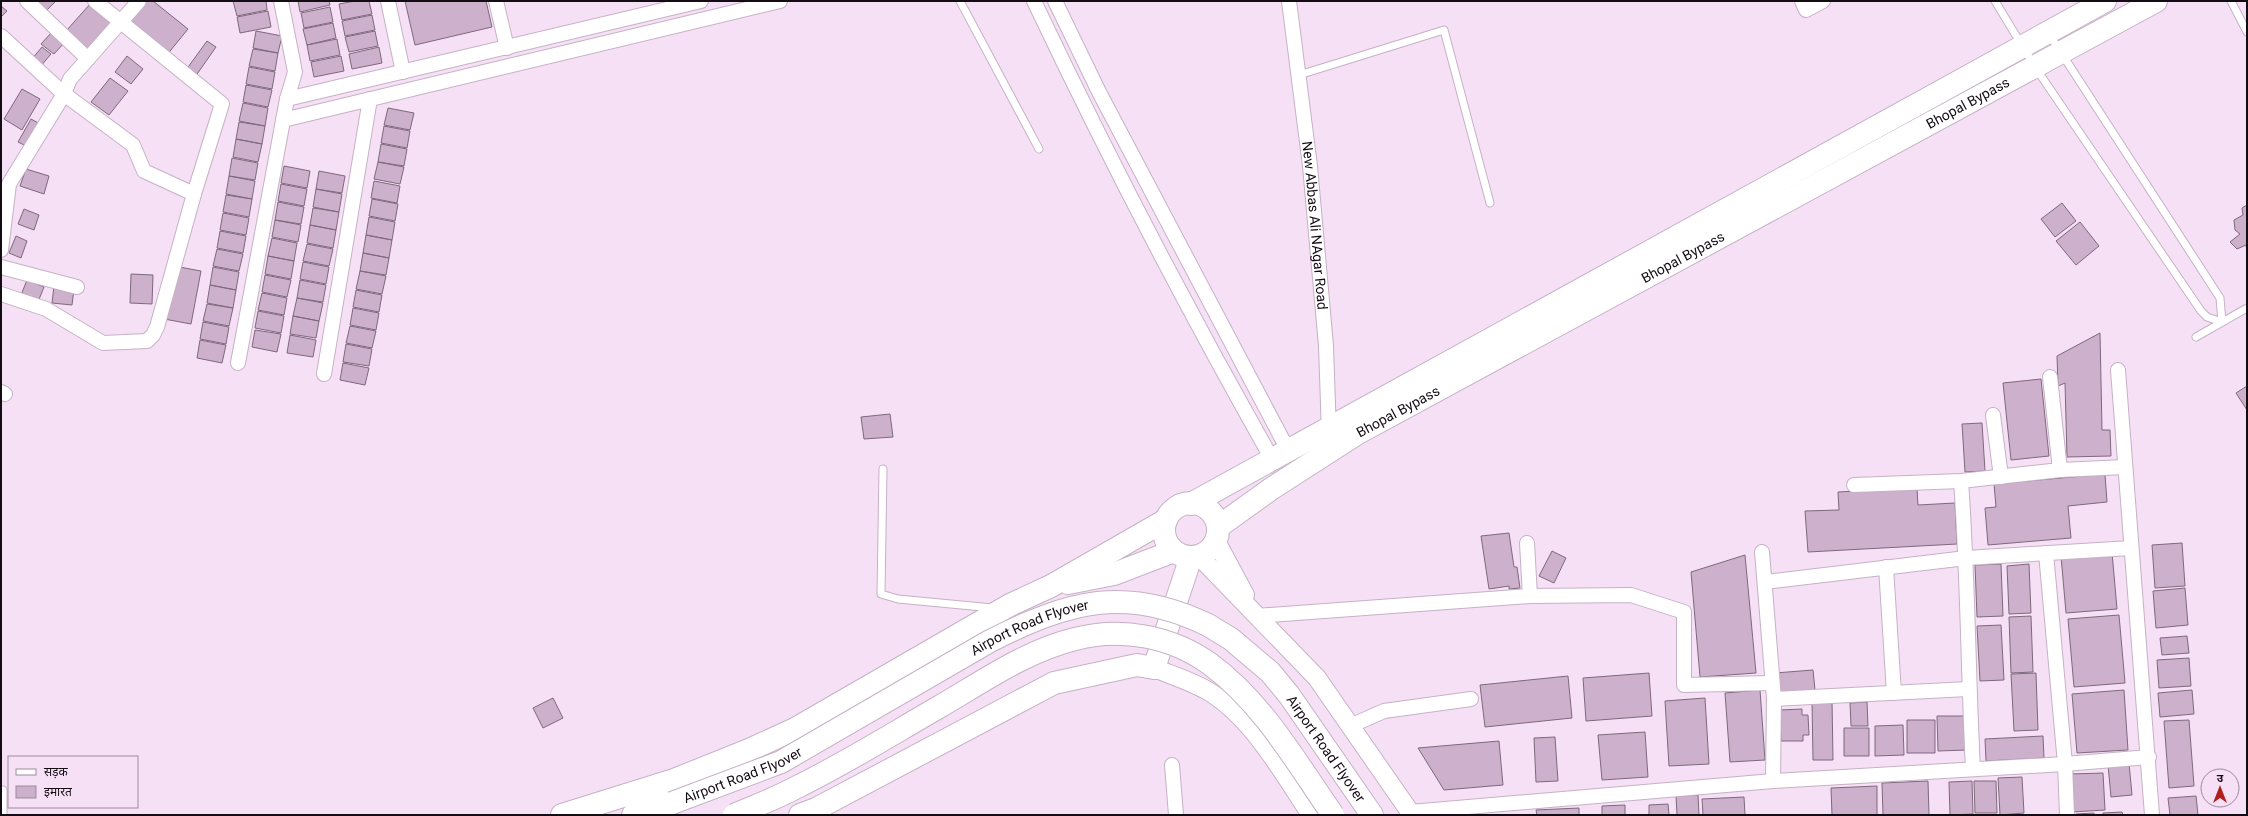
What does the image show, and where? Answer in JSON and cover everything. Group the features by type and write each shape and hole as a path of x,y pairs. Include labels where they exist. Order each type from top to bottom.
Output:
{"main road":[{"name":"Bhopal Bypass","path":"1191,504 2105,1"},
{"name":"Bhopal Bypass","path":"1217,534 1271,489 1358,433 2156,1"},
{"path":"562,815 593,811 749,750 795,729 1010,605 1051,586 1166,520 1176,508 1191,504 1206,508 1216,520 1217,534 1212,548 1114,574 1051,586"},
{"path":"1166,520 1165,537 1186,555"},
{"path":"811,813 1054,683 1145,667 1186,555"},
{"name":"Airport Road Flyover","path":"633,815 672,803 781,762 990,641 1024,625 1078,606 1113,601 1132,601 1166,607 1208,625 1231,639 1270,672 1289,695 1372,815"},
{"name":"Airport Road Flyover","path":"734,815 810,781 1034,654 1076,639 1127,634 1145,636 1191,653 1209,664 1239,688 1264,716 1333,815"}],"street":[{"path":"27,1 88,59"},
{"path":"1,294 46,309 103,343 146,341 153,335 157,327 194,194 222,104 95,1"},
{"path":"1,250 5,182 64,94 70,79 139,1"},
{"path":"238,363 287,99 295,72 281,1"},
{"path":"388,1 404,72"},
{"path":"496,1 507,48"},
{"path":"287,99 701,1"},
{"path":"283,120 780,1"},
{"path":"1034,1 1091,121 1196,325 1280,454"},
{"path":"1055,1 1280,454"},
{"name":"New Abbas Ali NAgar Road","path":"1289,1 1310,166 1326,338 1328,428 1332,450"},
{"path":"1802,1 1806,10 1823,1"},
{"path":"1,36 64,94 133,145 144,171 194,194"},
{"path":"324,374 370,99"},
{"path":"1,267 77,287"},
{"path":"2118,370 2131,548 2149,757 2152,815"},
{"path":"2050,377 2060,470"},
{"path":"1993,415 2001,477"},
{"path":"1854,485 1960,481 2060,470 2125,467"},
{"path":"1960,481 1966,558 1968,689 1973,769"},
{"path":"1217,534 1256,616"},
{"path":"1527,543 1530,596"},
{"path":"1765,582 1966,558 2131,548"},
{"path":"1762,552 1774,699 1773,782"},
{"path":"2046,553 2065,764 2067,815"},
{"path":"1186,555 1256,616 1317,678 1411,814 1440,813 1455,807 1773,782 2065,764 2149,757"},
{"path":"1886,568 1894,692"},
{"path":"1256,616 1530,596 1631,595 1684,612 1684,685 1772,683"},
{"path":"1145,667 1207,690 1226,705 1270,754 1311,815"},
{"path":"1774,699 1968,689"},
{"path":"1350,726 1384,711 1471,699"},
{"path":"1172,765 1176,815"}],"lane":[{"path":"960,1 1039,149"},
{"path":"1995,1 2035,67 2201,311 2207,316 2222,322"},
{"path":"2231,1 2247,32"},
{"path":"1299,75 1444,30 1490,203"},
{"path":"2048,32 2063,52 2220,298 2222,322"},
{"path":"2196,337 2247,308"},
{"path":"882,469 881,594 898,599 989,608 1010,605"},
{"path":"3,790 3,815"}],"building":[{"path":"36,1 56,1 46,11"},
{"path":"144,1 153,1 188,29 166,56 126,23"},
{"path":"233,1 266,1 267,10 237,16"},
{"path":"298,1 329,1 330,5 300,12"},
{"path":"355,1 369,1 372,14 342,20 339,4"},
{"path":"405,1 486,1 492,27 415,45"},
{"path":"91,3 112,22 86,50 66,31"},
{"path":"1,6 7,11 1,17"},
{"path":"330,7 333,22 304,28 301,13"},
{"path":"268,11 271,27 240,33 237,17"},
{"path":"372,15 375,30 345,36 342,21"},
{"path":"333,23 336,38 307,45 303,29"},
{"path":"256,31 282,36 278,53 253,48"},
{"path":"375,31 378,46 349,52 345,37"},
{"path":"52,32 64,43 54,54 41,44"},
{"path":"337,39 340,55 310,61 307,45"},
{"path":"207,41 216,47 195,77 186,70"},
{"path":"42,47 51,54 40,67 31,60"},
{"path":"379,47 382,63 352,69 349,54"},
{"path":"253,49 278,53 275,71 249,66"},
{"path":"127,56 143,69 131,84 115,72"},
{"path":"341,56 344,71 314,77 311,62"},
{"path":"249,67 275,72 272,89 246,84"},
{"path":"110,78 128,91 109,115 91,102"},
{"path":"246,85 272,90 268,107 243,102"},
{"path":"22,89 40,99 22,130 4,119"},
{"path":"243,103 268,108 265,126 239,121"},
{"path":"388,108 414,113 410,130 384,125"},
{"path":"31,119 42,125 30,148 18,142"},
{"path":"239,122 265,126 262,144 236,139"},
{"path":"384,126 410,131 407,148 381,143"},
{"path":"236,139 262,144 258,162 233,157"},
{"path":"381,144 407,149 404,166 378,162"},
{"path":"232,158 258,163 255,180 229,176"},
{"path":"378,162 404,167 400,184 374,179"},
{"path":"284,166 310,171 307,188 281,183"},
{"path":"26,169 49,176 44,194 20,186"},
{"path":"319,171 345,176 342,193 316,189"},
{"path":"229,176 255,181 252,199 226,194"},
{"path":"374,181 400,186 397,203 371,198"},
{"path":"281,184 307,189 304,206 278,201"},
{"path":"316,189 342,194 339,212 313,207"},
{"path":"226,195 252,199 249,217 223,212"},
{"path":"372,199 398,204 395,221 369,216"},
{"path":"278,202 304,207 301,224 275,220"},
{"path":"2062,203 2076,221 2055,237 2041,219"},
{"path":"2247,205 2247,251 2246,245 2237,249 2230,242 2240,234 2235,230 2234,220 2243,215 2242,208"},
{"path":"313,208 339,212 336,230 310,225"},
{"path":"24,209 39,215 34,230 18,224"},
{"path":"223,213 249,218 246,235 220,230"},
{"path":"369,217 395,222 392,240 366,235"},
{"path":"275,220 301,225 298,242 272,237"},
{"path":"2080,222 2099,246 2076,265 2056,241"},
{"path":"310,225 336,230 333,248 307,243"},
{"path":"220,231 246,236 243,253 217,248"},
{"path":"366,235 392,240 389,258 363,253"},
{"path":"16,236 27,241 21,258 9,253"},
{"path":"272,238 297,243 294,261 268,256"},
{"path":"307,244 333,249 329,266 303,261"},
{"path":"217,249 243,254 239,271 213,266"},
{"path":"363,253 389,258 386,275 360,271"},
{"path":"268,256 294,261 291,279 265,274"},
{"path":"303,262 329,267 326,284 300,279"},
{"path":"174,266 201,271 191,324 164,319"},
{"path":"213,267 239,272 236,290 210,285"},
{"path":"360,271 386,276 382,294 356,289"},
{"path":"131,274 153,275 152,304 130,303"},
{"path":"265,275 291,280 287,297 262,292"},
{"path":"27,280 44,287 38,302 21,295"},
{"path":"300,280 326,285 323,302 297,298"},
{"path":"210,285 236,290 233,308 207,303"},
{"path":"54,286 74,289 72,305 52,303"},
{"path":"356,290 382,295 379,312 353,307"},
{"path":"262,293 287,298 284,315 258,310"},
{"path":"297,298 323,303 319,321 293,316"},
{"path":"207,304 233,308 229,326 203,321"},
{"path":"353,308 379,313 376,330 350,325"},
{"path":"258,311 284,316 281,333 255,328"},
{"path":"293,316 319,321 316,338 290,334"},
{"path":"203,322 229,327 226,344 200,339"},
{"path":"350,326 376,331 372,348 346,343"},
{"path":"255,330 281,334 277,352 252,347"},
{"path":"2100,333 2102,430 2110,430 2111,456 2067,457 2065,383 2058,386 2057,356"},
{"path":"290,335 316,340 313,357 287,353"},
{"path":"200,340 226,345 222,363 197,358"},
{"path":"346,344 372,349 369,366 343,362"},
{"path":"343,363 369,368 365,385 340,380"},
{"path":"2041,379 2049,456 2011,460 2003,383"},
{"path":"2247,386 2247,410 2236,393"},
{"path":"890,414 893,437 864,439 861,417"},
{"path":"1982,423 1985,471 1965,472 1962,424"},
{"path":"2105,474 2107,502 2068,506 2071,538 1988,545 1985,508 1996,507 1994,484"},
{"path":"1917,488 1918,505 1955,503 1957,544 1808,552 1805,511 1839,510 1838,492"},
{"path":"1509,533 1514,567 1517,567 1520,588 1509,589 1509,586 1489,589 1481,536"},
{"path":"2182,543 2185,586 2155,588 2152,545"},
{"path":"1552,551 1566,558 1554,583 1539,576"},
{"path":"2112,552 2117,609 2066,613 2061,556"},
{"path":"1745,555 1756,673 1700,677 1691,572"},
{"path":"2001,564 2003,616 1977,617 1975,565"},
{"path":"2029,564 2031,613 2009,614 2007,566"},
{"path":"2185,588 2188,625 2156,628 2153,591"},
{"path":"2119,615 2125,683 2074,687 2068,619"},
{"path":"2031,616 2033,672 2011,673 2009,617"},
{"path":"2001,625 2004,680 1980,681 1977,626"},
{"path":"2187,636 2189,653 2162,655 2160,638"},
{"path":"2189,658 2191,686 2159,688 2157,660"},
{"path":"1813,670 1815,690 1777,693 1775,673"},
{"path":"1649,673 1652,716 1586,721 1583,678"},
{"path":"2036,673 2038,730 2014,731 2011,674"},
{"path":"1568,676 1572,718 1485,727 1480,685"},
{"path":"1760,690 1765,760 1730,762 1725,693"},
{"path":"2124,690 2128,750 2077,753 2072,694"},
{"path":"2192,690 2194,714 2160,717 2158,693"},
{"path":"553,698 563,718 543,728 533,708"},
{"path":"1705,698 1709,764 1669,766 1665,701"},
{"path":"1812,701 1832,701 1833,760 1813,760"},
{"path":"1867,702 1868,726 1851,726 1850,703"},
{"path":"1802,709 1802,715 1808,715 1809,735 1803,735 1803,741 1781,741 1780,710"},
{"path":"1937,716 1966,716 1967,750 1938,751"},
{"path":"1907,720 1935,720 1935,753 1907,753"},
{"path":"2189,720 2194,786 2169,788 2164,721"},
{"path":"1903,725 1904,755 1875,756 1875,726"},
{"path":"1844,728 1869,728 1869,756 1844,756"},
{"path":"1645,732 1648,777 1602,780 1598,735"},
{"path":"2043,736 2044,758 1986,761 1985,739"},
{"path":"1555,737 1558,781 1536,782 1534,738"},
{"path":"1499,741 1503,785 1444,790 1418,748"},
{"path":"2129,763 2132,795 2111,797 2108,765"},
{"path":"2103,773 2105,810 2072,812 2070,774"},
{"path":"2022,777 2024,813 2000,815 1998,778"},
{"path":"1928,781 1929,815 1883,815 1882,783"},
{"path":"1972,781 1973,814 1950,815 1949,782"},
{"path":"1974,781 1996,781 1997,813 1975,813"},
{"path":"1877,786 1877,815 1832,815 1831,788"},
{"path":"1698,795 1699,815 1677,815 1676,796"},
{"path":"2196,796 2198,815 2170,815 2168,798"},
{"path":"1744,797 1745,815 1703,815 1702,799"},
{"path":"1668,804 1669,815 1649,815 1649,805"},
{"path":"1625,805 1625,815 1602,815 1602,806"},
{"path":"1579,808 1579,815 1537,815 1536,810"},
{"path":"2122,812 2123,815 2103,815 2103,813"},
{"path":"2094,813 2094,815 2076,815 2076,814"}]}
